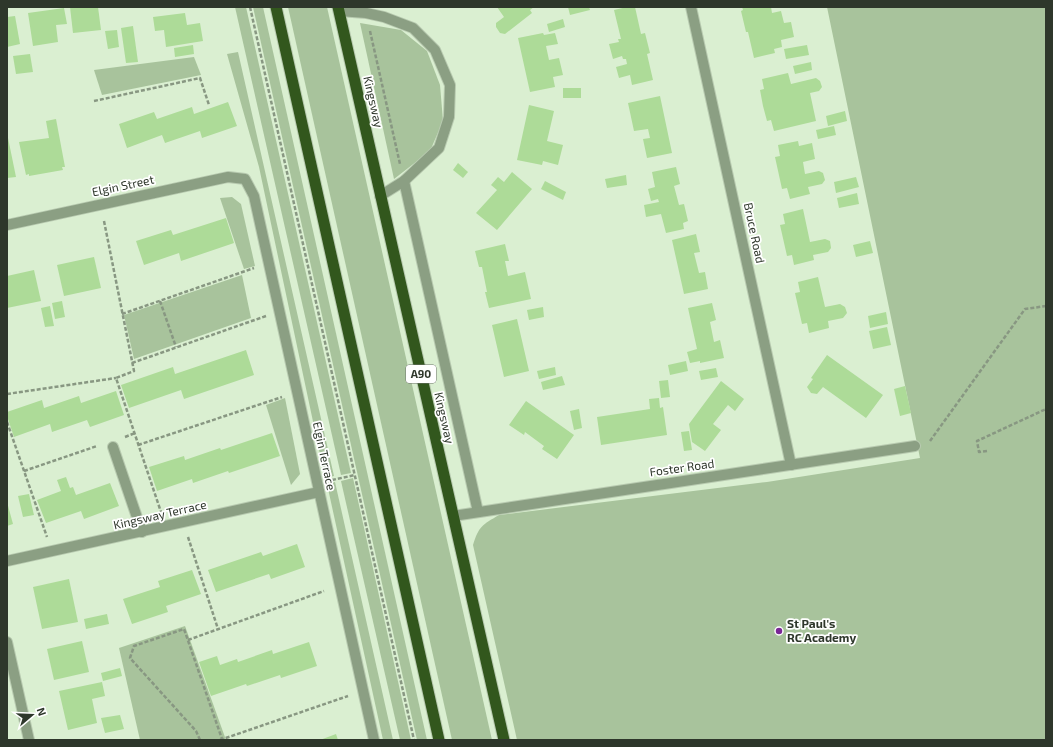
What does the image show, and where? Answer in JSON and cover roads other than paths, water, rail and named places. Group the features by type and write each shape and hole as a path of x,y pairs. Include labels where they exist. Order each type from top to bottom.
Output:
{"highway":[{"path":"276,7 439,740"},
{"name":"Kingsway","path":"339,9 504,740"}],"street":[{"name":"Bruce Road","path":"690,7 791,465"},
{"path":"339,9 365,10 413,28 435,50 450,85 450,117 439,148 404,181 380,196"},
{"name":"Elgin Street","path":"7,225 228,177 246,179"},
{"name":"Elgin Terrace","path":"246,179 254,196 374,740"},
{"path":"404,181 478,512"},
{"name":"Foster Road","path":"453,516 915,446"},
{"path":"113,447 142,532"},
{"name":"Kingsway Terrace","path":"7,561 319,492"},
{"path":"7,642 29,740"}],"place":[{"name":"St Paul's RC Academy","path":"779,631"}]}
